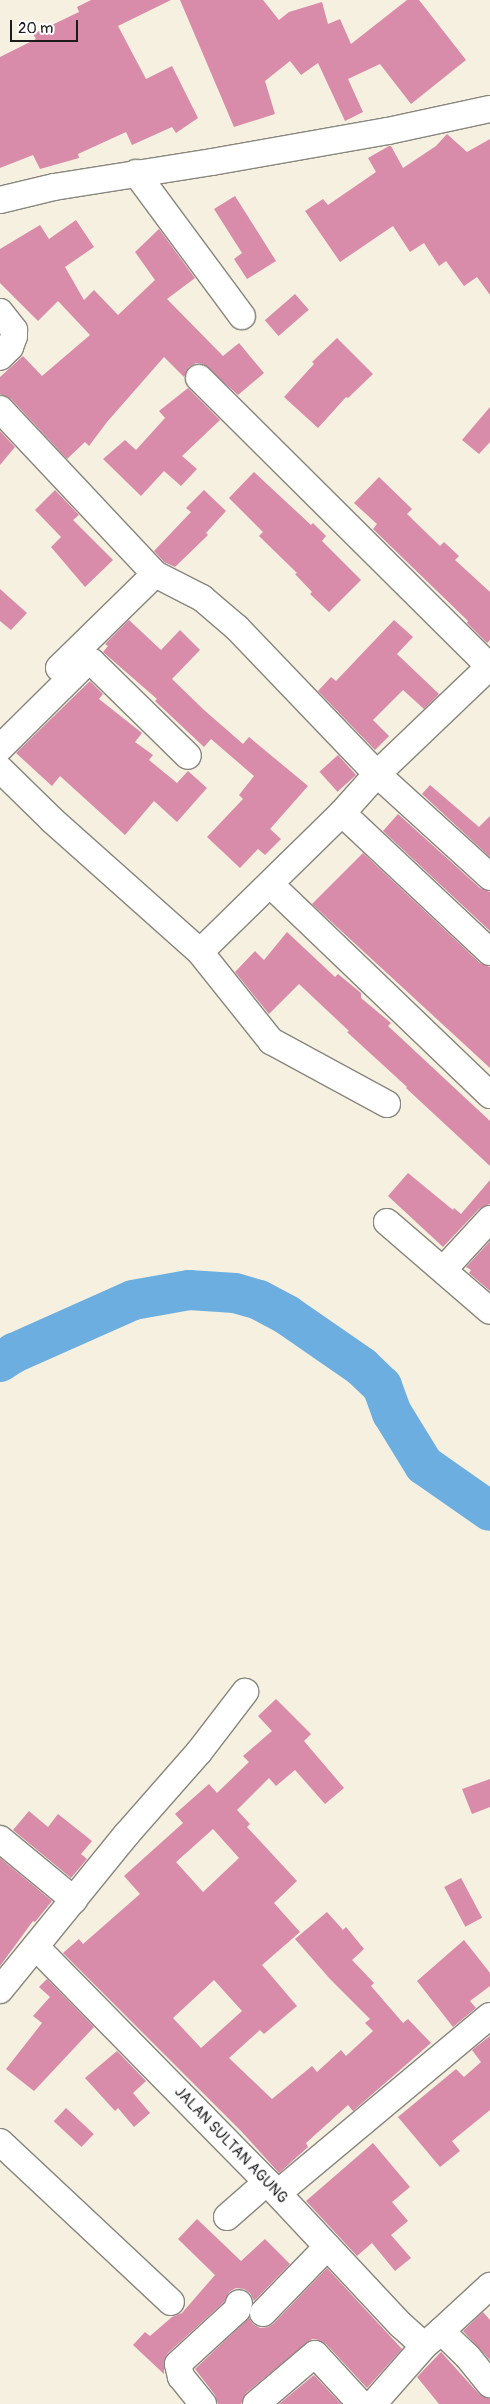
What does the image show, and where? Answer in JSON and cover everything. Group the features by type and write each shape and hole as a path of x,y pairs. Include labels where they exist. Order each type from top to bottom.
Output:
{"street":[{"path":"0,200 54,187 310,145 490,109"},
{"path":"136,173 242,316"},
{"path":"0,312 14,330 10,347 0,357"},
{"path":"199,378 490,666 378,774 342,813 200,952"},
{"path":"0,409 155,574 202,598 237,628 378,774 490,877"},
{"path":"0,728 155,574"},
{"path":"0,748 88,661 92,662 188,756"},
{"path":"0,769 52,820 200,952 271,1041 387,1104"},
{"path":"342,813 490,952"},
{"path":"270,884 490,1095"},
{"path":"444,1269 490,1219"},
{"path":"388,1222 490,1311"},
{"path":"0,1990 126,1835 199,1752 245,1692"},
{"path":"0,1839 74,1900"},
{"name":"JALAN SULTAN AGUNG","path":"36,1947 273,2187 401,2325 433,2338 468,2357 490,2384"},
{"path":"227,2217 273,2187 490,2016"},
{"path":"0,2142 171,2302"},
{"path":"263,2313 327,2246"},
{"path":"256,2404 315,2354 375,2402 433,2338 490,2286"},
{"path":"203,2404 181,2377 178,2364 237,2310 238,2303"}],"building":[{"path":"91,0 171,0 118,26 146,79 172,66 198,118 176,133 172,127 132,145 126,132 78,154 79,158 40,169 33,155 0,168 0,57 36,39 33,34 79,12 77,7"},
{"path":"180,0 263,0 279,20 289,12 322,2 328,24 340,19 351,44 407,0 419,0 466,60 411,104 380,64 348,79 363,112 345,121 318,63 301,75 290,61 265,81 275,114 234,127"},
{"path":"447,134 467,152 490,139 490,295 477,277 464,286 446,261 439,266 424,243 410,252 393,226 340,262 305,211 323,199 328,205 376,172 368,158 389,146 391,146 403,168 436,146"},
{"path":"235,196 276,261 247,279 234,259 242,253 214,209"},
{"path":"76,220 94,247 65,267 84,300 94,290 118,315 155,280 135,252 159,229 195,278 167,299 223,356 239,343 264,373 238,395 203,364 196,363 189,367 184,377 164,357 107,422 89,446 85,442 67,459 11,399 0,394 0,377 23,356 42,376 90,335 58,301 38,321 0,283 0,249 40,225 49,239"},
{"path":"295,294 309,310 279,336 265,320"},
{"path":"337,338 373,374 348,398 346,397 318,428 284,397 314,364 312,362"},
{"path":"188,388 220,420 182,456 197,469 181,486 164,471 141,496 103,459 125,440 136,450 165,418 159,411"},
{"path":"490,407 490,442 479,454 462,440"},
{"path":"0,431 15,447 0,465"},
{"path":"254,472 311,525 313,523 326,536 322,541 361,580 329,612 310,594 312,592 295,574 297,573 259,536 263,532 229,498"},
{"path":"379,477 412,509 407,514 440,546 444,542 459,556 455,560 490,592 490,640 487,643 467,623 468,621 373,529 377,524 354,503"},
{"path":"55,490 79,515 73,520 113,560 85,587 51,547 61,537 35,510"},
{"path":"204,490 226,511 206,533 208,535 175,567 164,562 154,551 191,512 186,508"},
{"path":"0,589 27,613 11,630 0,621"},
{"path":"129,620 161,650 180,630 200,650 172,679 243,744 249,737 308,786 270,829 281,839 265,855 258,849 240,868 207,837 243,799 239,795 254,776 211,739 204,747 155,701 157,699 103,652 108,646 105,644"},
{"path":"394,620 413,637 397,654 439,694 424,709 403,690 373,720 389,736 375,750 318,691 331,677 336,681"},
{"path":"90,681 103,694 99,699 142,733 135,742 153,755 149,760 177,783 188,771 207,788 177,822 154,801 125,835 60,776 52,786 16,753"},
{"path":"338,755 356,775 337,792 319,772"},
{"path":"430,785 479,827 490,816 490,857 422,794"},
{"path":"398,814 480,888 490,892 490,931 383,831"},
{"path":"363,853 480,963 490,967 490,1068 312,904"},
{"path":"287,932 335,977 338,974 361,993 361,998 391,1023 388,1026 490,1121 490,1166 347,1032 349,1031 299,984 269,1014 235,972 255,951 264,960"},
{"path":"408,1173 453,1210 454,1208 461,1214 490,1180 490,1204 479,1209 443,1247 388,1196"},
{"path":"490,1241 490,1291 469,1273 471,1270 466,1267"},
{"path":"276,1699 311,1734 304,1741 344,1788 325,1804 295,1770 276,1786 269,1778 237,1810 250,1824 247,1827 297,1881 274,1903 300,1932 262,1965 297,2006 264,2034 260,2030 229,2058 272,2099 312,2066 317,2072 341,2050 346,2056 373,2031 365,2023 370,2019 330,1979 295,1939 327,1912 343,1930 346,1927 364,1949 352,1960 374,1983 371,1986 403,2023 408,2019 431,2043 353,2111 348,2105 306,2143 308,2147 279,2173 242,2132 63,1953 79,1939 83,1944 140,1894 124,1876 183,1823 175,1814 209,1784 217,1793 249,1762 243,1756 272,1731 258,1716","holes":["213,1829 239,1858 203,1892 176,1862","214,1980 242,2011 201,2048 173,2018"]},
{"path":"490,1779 490,1807 472,1814 462,1789"},
{"path":"29,1811 48,1827 58,1814 92,1841 81,1854 87,1859 71,1878 13,1830"},
{"path":"0,1858 52,1901 35,1922 33,1921 0,1966"},
{"path":"461,1878 482,1918 465,1927 444,1887"},
{"path":"464,1940 490,1973 490,1986 470,2001 476,2008 453,2027 417,1981"},
{"path":"47,1979 94,2027 34,2091 6,2069 42,2023 33,2016 50,1997 39,1987"},
{"path":"490,2036 490,2110 452,2141 460,2151 440,2167 398,2117 456,2069 464,2077 481,2062 472,2050"},
{"path":"117,2051 146,2081 133,2093 150,2113 134,2127 118,2108 115,2111 85,2078"},
{"path":"66,2108 94,2134 82,2147 54,2121"},
{"path":"373,2143 410,2187 392,2202 408,2221 391,2235 411,2258 395,2271 372,2243 357,2256 306,2201"},
{"path":"197,2219 241,2261 265,2239 290,2264 254,2301 250,2293 244,2289 236,2288 229,2292 224,2302 168,2353 164,2360 164,2374 133,2345 145,2332 150,2336 172,2317 182,2313 215,2275 178,2239"},
{"path":"327,2268 402,2349 367,2388 326,2344 312,2339 246,2393 241,2404 218,2404 215,2395 195,2369 249,2318 253,2324 260,2328 273,2324"},
{"path":"483,2312 490,2320 490,2360 463,2331"},
{"path":"441,2352 479,2394 490,2399 490,2404 439,2404 417,2377"},
{"path":"314,2375 341,2404 279,2404"}],"waterway":[{"path":"0,1362 14,1353 133,1300 189,1290 235,1293 259,1300 287,1315 362,1367 382,1386 392,1413 424,1465 490,1511"}]}
